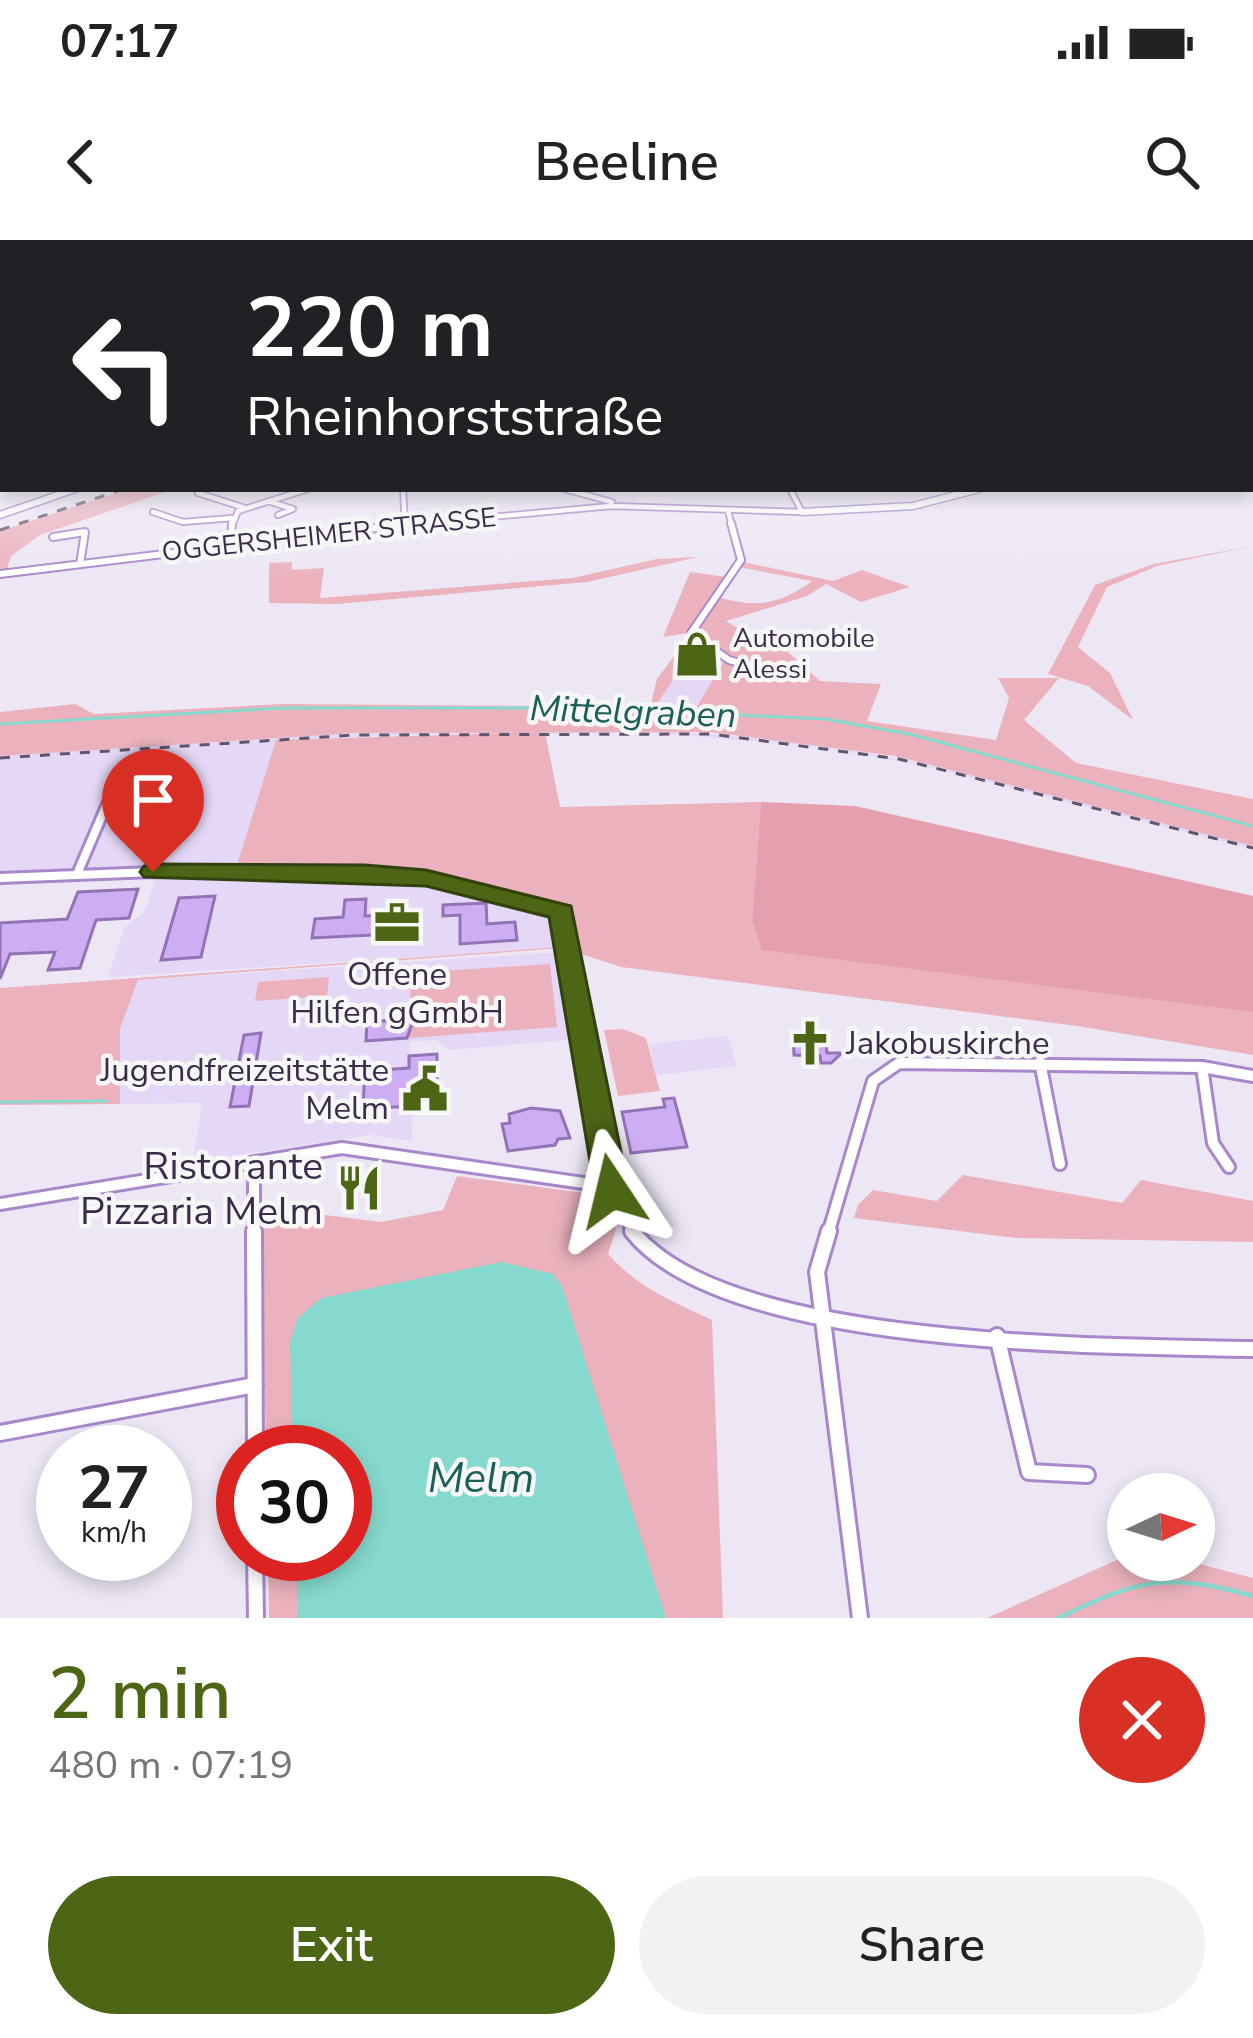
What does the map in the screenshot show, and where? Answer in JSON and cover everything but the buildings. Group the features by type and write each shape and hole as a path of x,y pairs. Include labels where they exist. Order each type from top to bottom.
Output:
{"street":[{"path":"0,515 66,492"},
{"path":"153,512 177,523 232,518 245,508 288,492"},
{"path":"403,492 405,524"},
{"path":"575,492 622,505"},
{"path":"792,492 802,512 913,506 967,492"},
{"path":"198,493 245,508"},
{"path":"267,500 293,509"},
{"name":"OGGERSHEIMER STRASSE","path":"0,574 405,524 622,505 802,512"},
{"path":"278,515 303,507"},
{"path":"728,511 741,560 691,633 729,660 791,677"},
{"path":"232,518 232,545"},
{"path":"52,537 85,532 80,564"},
{"path":"77,874 107,804"},
{"path":"0,878 365,873 426,878 561,912 611,1187 629,1227 660,1259 719,1289 820,1316 997,1336 1251,1354"},
{"path":"860,1618 817,1272 873,1081 899,1063 915,1060 1202,1067 1253,1076"},
{"path":"1040,1062 1049,1095 1049,1139 1060,1164"},
{"path":"1202,1067 1213,1143 1229,1167"},
{"path":"0,1204 342,1148 611,1187"},
{"path":"254,1162 255,1425"},
{"path":"997,1336 1029,1472 1087,1475"},
{"path":"0,1433 255,1385"},
{"path":"256,1581 256,1618"}],"shaded area":[{"path":"120,492 165,492 40,535 11,556 7,569 0,570 0,531"},
{"path":"1253,546 1157,566 1107,587 1078,647 1110,673 1133,720 1088,686 1048,674 1095,585 1153,564"},
{"path":"698,557 587,582 337,604 269,603 269,563 292,562 292,570 324,568 320,598 572,578 657,559"},
{"path":"743,562 833,581 862,570 910,587 861,602 826,584 807,596 726,621 752,637 767,633 820,681 881,684 867,721 996,740 1009,698 998,678 1059,678 1024,720 1076,763 1253,799 1253,846 895,756 710,732 355,733 0,756 0,712 75,704 94,714 282,704 650,707 657,679 718,597 767,602 812,581 739,567","holes":["698,642 724,661 695,710 657,704"]},
{"path":"690,572 727,577 688,633 663,637"},
{"path":"698,641 725,661 696,710 655,704"},
{"path":"454,730 655,730 816,743 976,775 1253,849 929,767 816,746 656,733 453,733 276,740 364,876 424,881 556,914 561,948 108,977 124,928 145,911 157,875 0,881 0,756 240,738"},
{"path":"545,732 560,807 761,802 752,920 1253,1012 1253,1055 1077,1026 621,967 562,948 138,980 120,1029 120,1104 0,1105 0,988 560,947 556,914 424,881 234,875 276,740"},
{"path":"761,802 855,806 1253,896 1253,1012 762,950 752,920"},
{"path":"561,952 577,1039 450,1050 436,1040 410,1042 412,1141 371,1135 193,1162 202,1103 120,1104 120,1029 138,980"},
{"path":"550,964 557,1027 409,1038 411,973"},
{"path":"329,977 327,996 255,1001 258,982"},
{"path":"623,1029 646,1038 660,1091 618,1096 604,1030"},
{"path":"728,1036 737,1066 656,1075 649,1044"},
{"path":"963,1175 1122,1203 1141,1180 1253,1201 1253,1242 1016,1238 854,1218 858,1205 873,1190 937,1201"},
{"path":"457,1176 599,1195 616,1229 608,1254 643,1285 712,1320 723,1618 269,1618 268,1581 372,1581 372,1425 265,1425 261,1207 381,1222 443,1210"},
{"path":"1107,1564 1107,1581 1215,1581 1215,1568 1253,1578 1253,1618 987,1618"}],"water":[{"name":"Melm","path":"501,1262 553,1274 562,1286 666,1618 298,1618 297,1581 372,1581 372,1425 292,1425 290,1342 298,1318 321,1298"}],"waterway":[{"name":"Mittelgraben","path":"0,724 282,708 591,708 825,719 909,734 1253,826"},
{"path":"0,1102 106,1101"},
{"path":"1058,1618 1153,1583 1197,1584 1253,1596"}],"railway":[{"path":"0,530 115,492"},
{"path":"0,758 355,735 711,734 899,759 1253,848"}],"place":[{"name":"Automobile Alessi","path":"697,654"},
{"name":"Offene Hilfen gGmbH","path":"397,923"},
{"name":"Jakobuskirche","path":"810,1043"},
{"name":"Jugendfreizeitstätte Melm","path":"425,1089"},
{"name":"Ristorante Pizzaria Melm","path":"359,1188"}],"route":[{"path":"153,872 365,873 426,878 561,912 612,1191"}]}
